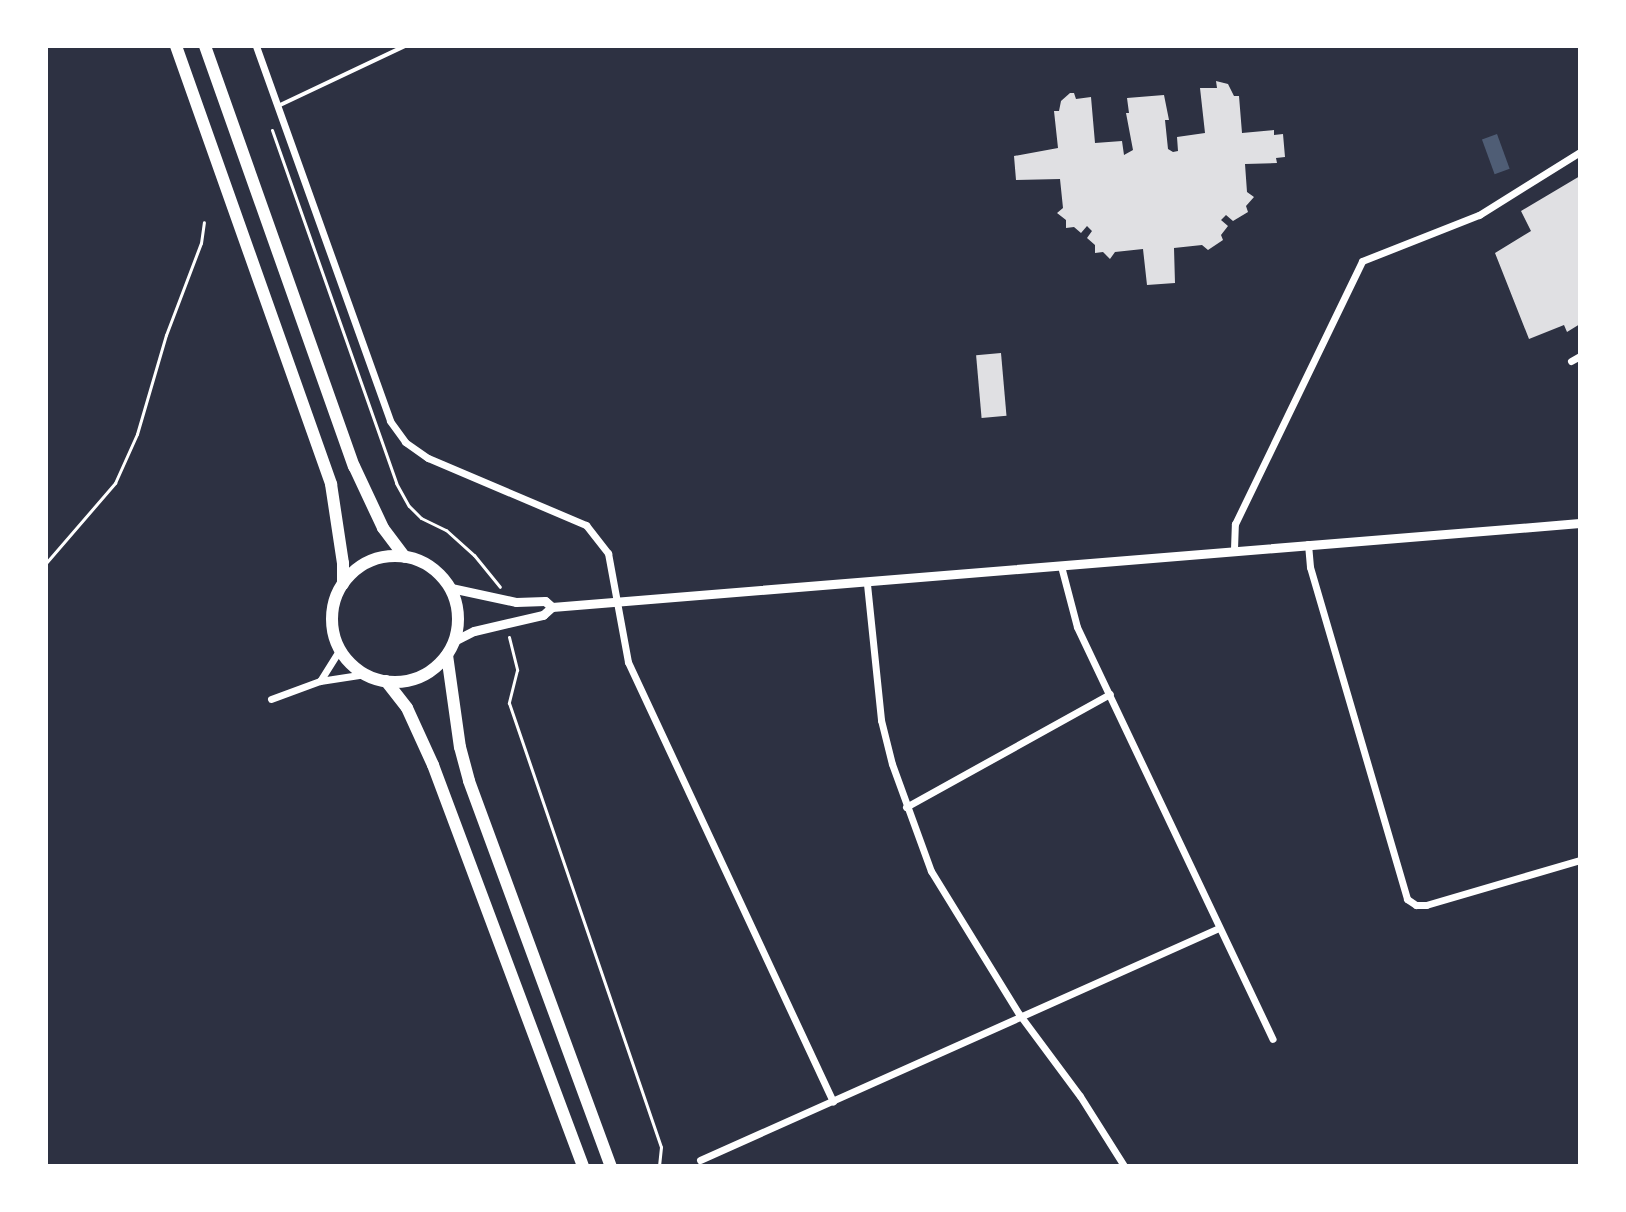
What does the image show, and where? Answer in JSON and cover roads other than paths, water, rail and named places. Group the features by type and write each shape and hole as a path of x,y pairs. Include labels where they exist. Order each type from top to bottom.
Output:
{"main road":[{"path":"176,46 331,484 343,563 343,584 332,616 340,649 365,674 386,681 413,679 426,674 447,655 454,641 458,614 451,588 439,573 424,562 405,557 370,561 343,584"},
{"path":"205,46 354,466 376,517 405,557"},
{"path":"447,655 460,747 469,781 611,1166"},
{"path":"386,681 407,708 433,765 583,1166"}],"street":[{"path":"256,46 390,421 405,442 428,458 586,525 608,553 628,662 833,1101"},
{"path":"1234,549 1235,524 1362,261 1479,215 1580,152"},
{"path":"1571,361 1580,356"},
{"path":"454,641 474,631 543,615 552,607 867,584 1234,549 1580,523"},
{"path":"1308,544 1310,567 1407,899 1416,905 1426,905 1580,860"},
{"path":"1061,566 1077,627 1273,1039"},
{"path":"867,584 881,720 906,807 931,871 1019,1014 1080,1096 1124,1166"},
{"path":"451,588 516,602 545,601 552,607"},
{"path":"320,681 340,649"},
{"path":"271,699 320,681 365,674"},
{"path":"906,807 1110,694"},
{"path":"700,1160 1019,1014 1219,928"}],"lane":[{"path":"278,106 405,46"}],"water":[{"path":"1497,134 1510,169 1495,174 1482,139"}]}
